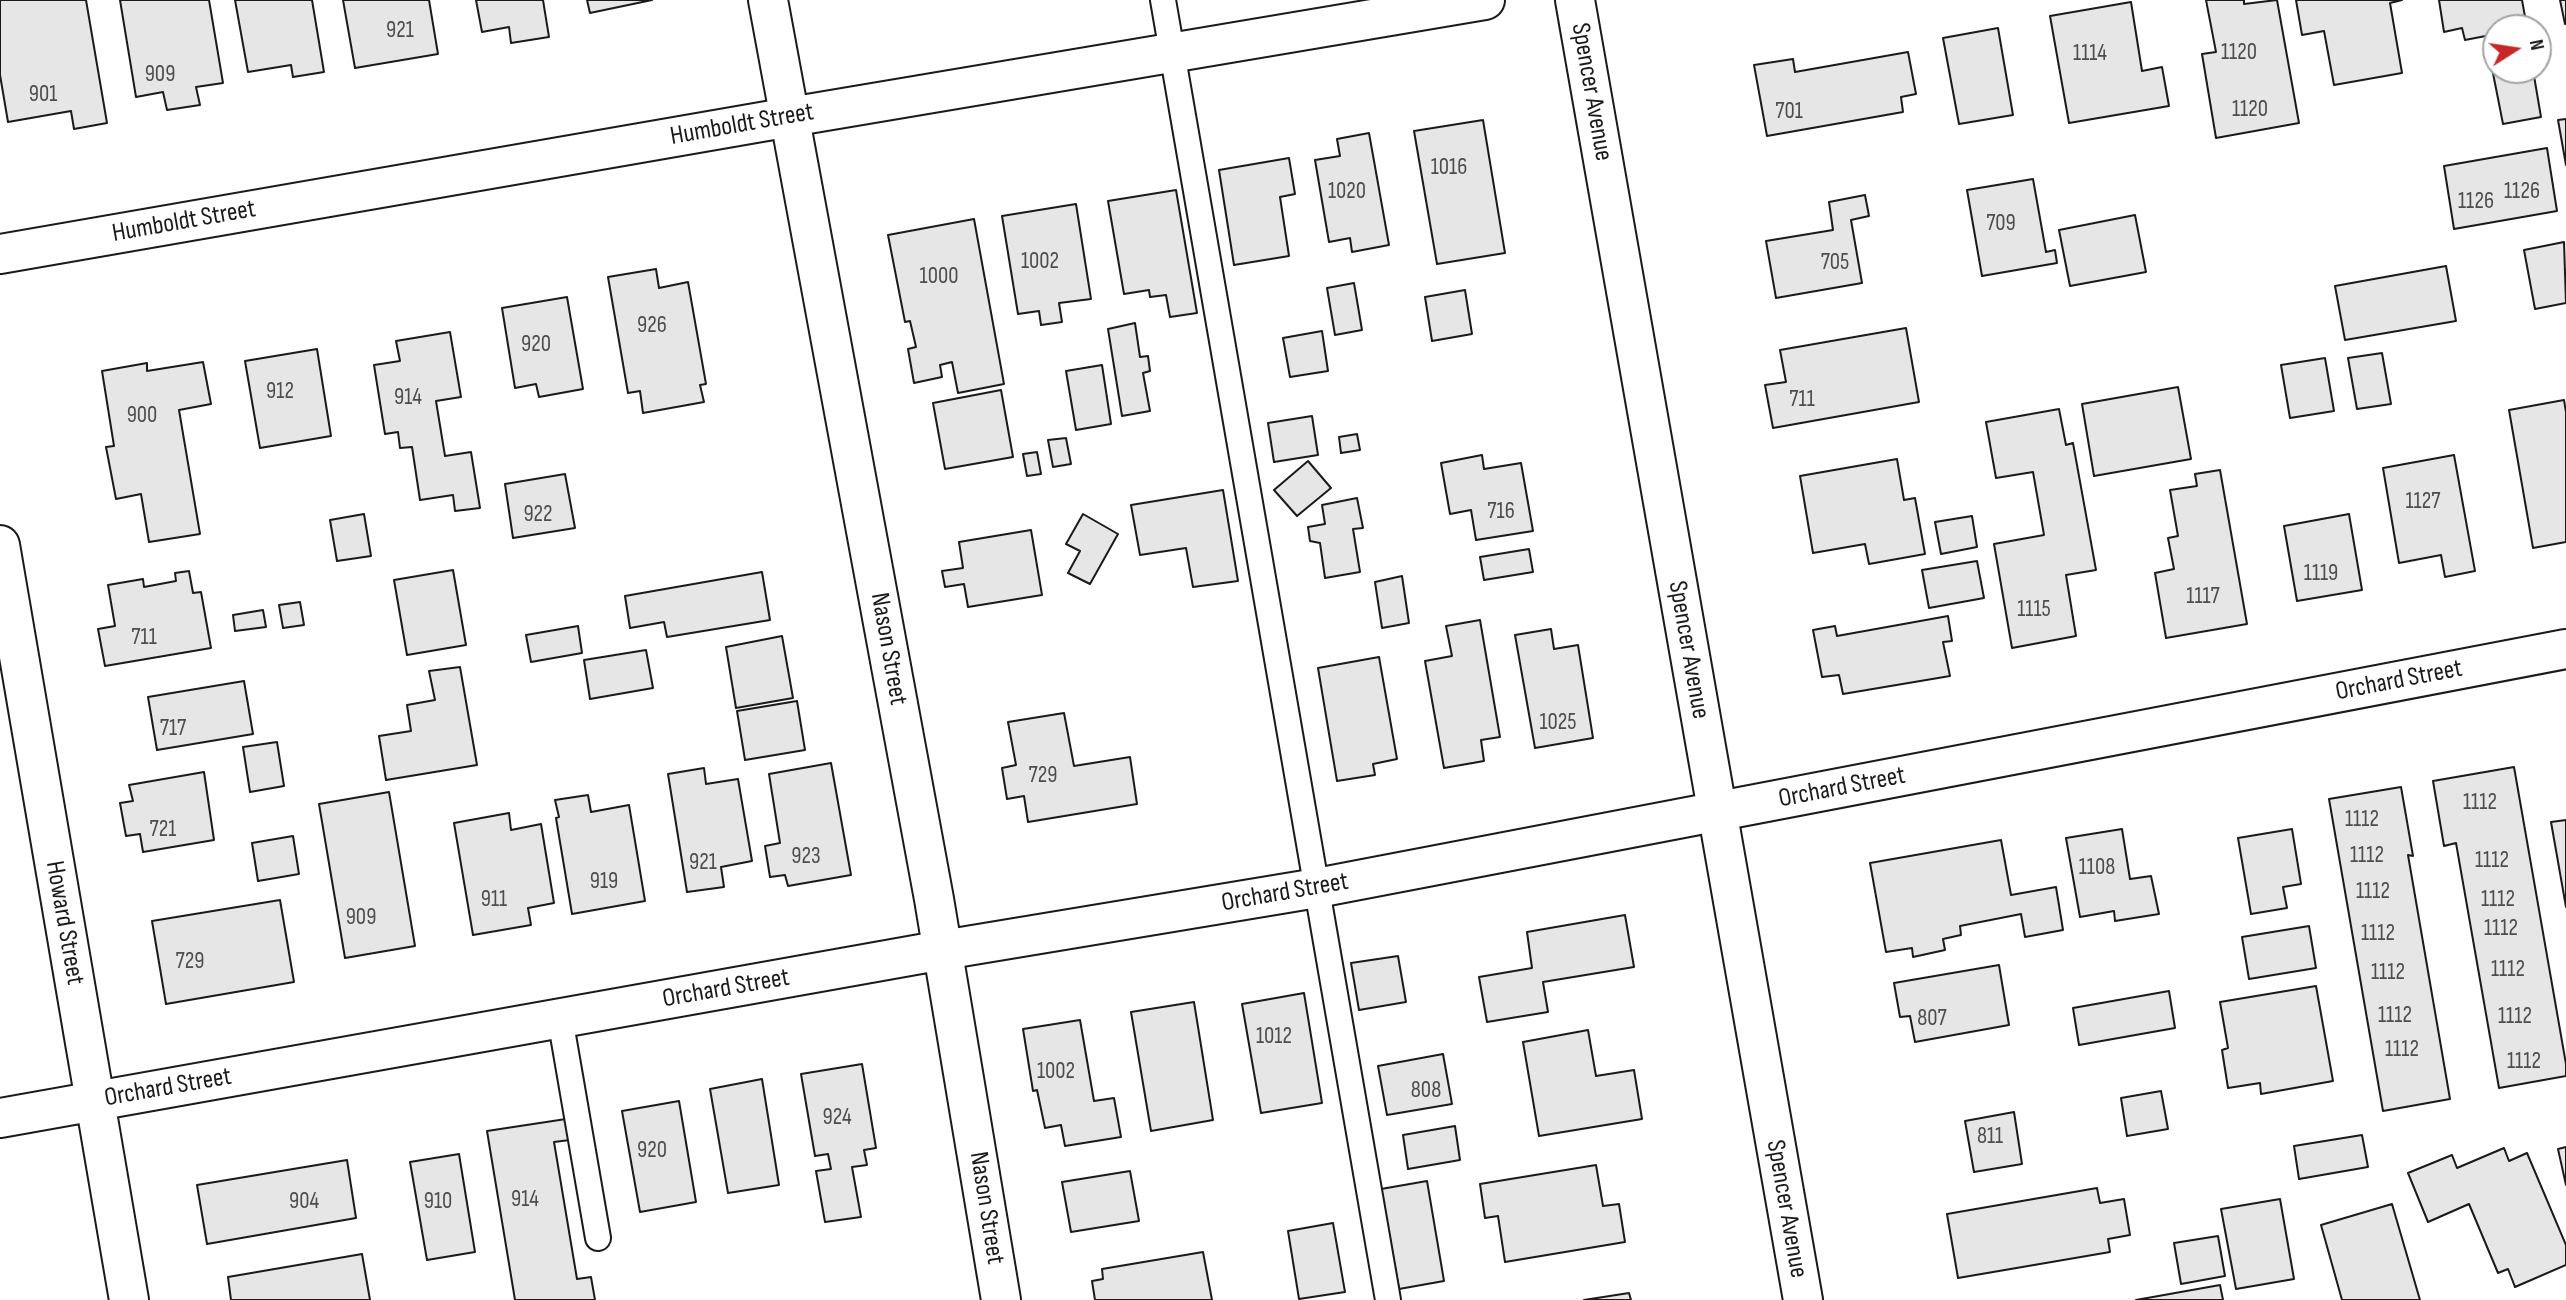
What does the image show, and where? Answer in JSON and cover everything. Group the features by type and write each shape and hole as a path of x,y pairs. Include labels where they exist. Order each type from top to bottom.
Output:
{"street":[{"name":"Nason Street","path":"768,0 943,950 1001,1300"},
{"name":"Humboldt Street","path":"0,254 1485,0"},
{"name":"Spencer Avenue","path":"1575,0 1803,1300"},
{"name":"Howard Street","path":"0,545 129,1300"},
{"name":"Orchard Street","path":"0,1118 943,950 1317,888 2566,649"}],"lane":[{"path":"1163,0 1388,1300"},
{"path":"560,1018 598,1238"}],"building":[{"path":"0,0 86,0 107,123 74,129 71,111 8,122 0,75"},
{"path":"120,0 209,0 223,83 196,87 200,105 167,110 163,92 136,97"},
{"path":"235,0 312,0 324,72 293,77 291,65 248,72"},
{"path":"343,0 429,0 438,54 355,68"},
{"path":"476,0 543,0 549,37 511,43 509,27 482,32"},
{"path":"587,0 652,0 590,13"},
{"path":"2206,0 2244,0 2244,4 2277,0 2299,123 2216,138 2202,54 2216,52"},
{"path":"2296,0 2402,0 2390,3 2402,73 2334,85 2324,31 2302,35"},
{"path":"2439,0 2522,0 2524,14 2482,14 2482,37 2465,40 2462,28 2444,32"},
{"path":"2560,0 2566,0 2566,24 2565,24"},
{"path":"2131,2 2142,71 2162,67 2169,106 2069,123 2050,16"},
{"path":"1998,28 2013,115 1959,124 1943,38"},
{"path":"1908,52 1916,94 1901,97 1903,112 1767,136 1754,65 1793,59 1795,72"},
{"path":"2495,84 2535,84 2541,117 2503,124"},
{"path":"2566,119 2566,165 2558,120"},
{"path":"1483,120 1505,253 1437,264 1414,131"},
{"path":"1369,133 1389,245 1352,252 1350,238 1329,242 1315,160 1340,156 1337,139"},
{"path":"2547,148 2557,211 2454,229 2444,166"},
{"path":"1289,158 1295,194 1280,197 1289,256 1234,265 1219,170"},
{"path":"2033,179 2046,252 2055,250 2057,263 1982,276 1967,190"},
{"path":"1176,190 1197,313 1170,317 1166,295 1150,297 1149,290 1124,294 1108,201"},
{"path":"1865,195 1869,216 1851,220 1862,283 1776,298 1766,241 1833,230 1829,202"},
{"path":"1076,204 1091,299 1059,303 1062,322 1041,325 1039,311 1018,314 1002,216"},
{"path":"2135,215 2146,272 2070,286 2059,230"},
{"path":"974,219 1004,384 958,393 952,362 940,365 942,377 914,383 908,349 916,347 910,321 905,322 888,235"},
{"path":"2564,242 2566,303 2535,309 2524,250"},
{"path":"2446,266 2456,321 2345,340 2335,286"},
{"path":"656,269 659,288 688,282 706,384 700,385 704,402 643,413 640,391 628,393 608,277"},
{"path":"1354,283 1362,330 1335,335 1327,288"},
{"path":"1465,290 1472,334 1432,341 1425,297"},
{"path":"567,297 583,389 539,397 536,384 515,388 502,308"},
{"path":"1135,323 1140,357 1148,356 1150,371 1143,373 1150,411 1122,416 1108,329"},
{"path":"1906,328 1919,402 1773,428 1765,385 1786,382 1780,350"},
{"path":"1322,331 1328,371 1290,377 1283,338"},
{"path":"450,332 461,397 436,401 445,456 471,452 480,508 455,511 453,495 420,500 412,447 400,448 398,432 385,434 374,365 400,361 396,341"},
{"path":"317,349 331,436 260,448 245,361"},
{"path":"2382,353 2391,404 2357,409 2348,358"},
{"path":"2325,358 2334,411 2290,418 2281,365"},
{"path":"203,362 211,404 179,410 200,534 149,542 141,494 116,499 106,447 114,446 102,371 147,363 147,371"},
{"path":"1102,365 1111,424 1076,430 1066,371"},
{"path":"2178,387 2191,459 2094,476 2082,404"},
{"path":"1001,390 1013,457 945,469 933,403"},
{"path":"2564,400 2566,542 2533,548 2509,410"},
{"path":"2059,409 2066,445 2073,443 2096,570 2066,575 2076,636 2012,648 1994,544 2044,535 2033,472 1996,478 1986,422"},
{"path":"1312,416 1318,455 1274,462 1268,423"},
{"path":"1357,434 1360,450 1341,453 1339,437"},
{"path":"1066,438 1071,464 1053,467 1048,440"},
{"path":"1037,452 1041,474 1027,476 1023,454"},
{"path":"1482,455 1484,469 1521,463 1533,531 1476,540 1471,510 1450,514 1441,463"},
{"path":"2454,455 2475,571 2445,577 2441,555 2399,563 2383,468"},
{"path":"1897,459 1904,500 1915,498 1925,554 1869,564 1865,544 1813,553 1800,476"},
{"path":"1308,461 1331,488 1297,516 1274,490"},
{"path":"2220,470 2247,624 2166,638 2155,573 2174,569 2168,538 2178,536 2170,490 2197,486 2195,474"},
{"path":"565,474 575,528 513,538 505,484"},
{"path":"1223,490 1238,581 1193,587 1186,548 1140,555 1131,505"},
{"path":"1357,498 1363,528 1353,529 1360,572 1325,578 1320,543 1310,541 1308,527 1325,524 1322,505"},
{"path":"364,514 371,556 337,561 330,520"},
{"path":"1083,514 1118,534 1090,584 1068,573 1080,551 1066,544"},
{"path":"2349,514 2362,590 2297,601 2284,526"},
{"path":"1972,516 1977,547 1941,554 1935,522"},
{"path":"1031,530 1042,595 968,607 964,584 945,587 942,571 963,568 959,542"},
{"path":"1529,549 1533,572 1484,580 1480,557"},
{"path":"1977,561 1984,598 1929,608 1922,570"},
{"path":"453,570 466,645 407,655 394,580"},
{"path":"189,571 193,593 201,592 211,648 105,666 98,629 115,626 108,585 143,579 144,587 176,581 175,573"},
{"path":"762,572 770,620 667,637 664,622 630,628 625,596"},
{"path":"1402,576 1409,623 1382,628 1375,582"},
{"path":"300,602 304,625 283,628 279,605"},
{"path":"263,610 266,627 235,631 233,615"},
{"path":"1948,616 1952,641 1943,642 1950,676 1843,694 1839,675 1822,677 1813,630 1835,626 1837,636"},
{"path":"1480,620 1500,737 1481,740 1484,761 1444,768 1425,661 1452,656 1446,626"},
{"path":"578,626 582,653 531,662 526,635"},
{"path":"1551,629 1554,649 1578,645 1593,738 1535,748 1515,635"},
{"path":"782,636 793,698 736,708 726,647"},
{"path":"646,650 653,688 590,699 584,660"},
{"path":"1379,657 1397,759 1373,764 1375,775 1337,781 1318,668"},
{"path":"460,667 477,765 386,780 379,736 411,731 407,705 435,700 429,671"},
{"path":"244,681 253,734 157,750 148,697"},
{"path":"797,701 805,750 745,760 737,711"},
{"path":"1064,713 1074,766 1130,757 1137,804 1028,822 1024,796 1007,799 1002,768 1016,765 1008,722"},
{"path":"277,742 284,786 250,792 243,747"},
{"path":"831,763 851,875 788,886 785,875 770,877 765,846 780,843 769,774"},
{"path":"2514,767 2566,1076 2499,1088 2456,843 2444,846 2433,781"},
{"path":"704,768 706,784 738,779 752,861 721,867 724,887 687,892 668,774"},
{"path":"204,772 214,840 143,852 140,834 126,836 120,803 133,801 129,785"},
{"path":"2401,787 2413,856 2408,855 2450,1099 2383,1111 2329,799"},
{"path":"389,792 415,946 345,958 319,804"},
{"path":"588,795 591,812 629,805 645,901 572,914 555,800"},
{"path":"509,813 511,830 541,824 554,903 528,908 531,925 473,935 454,823"},
{"path":"2566,820 2566,907 2551,822"},
{"path":"2122,829 2130,879 2151,876 2159,914 2115,921 2114,911 2080,917 2066,838"},
{"path":"2292,829 2301,884 2283,887 2287,908 2251,914 2238,838"},
{"path":"293,836 299,874 258,881 252,843"},
{"path":"2001,840 2011,895 2056,887 2063,930 2025,937 2021,914 1960,926 1961,935 1943,939 1945,950 1913,957 1912,948 1886,952 1870,863"},
{"path":"280,900 294,982 166,1004 152,921"},
{"path":"1625,915 1634,967 1543,982 1548,1012 1487,1022 1479,977 1532,968 1527,932"},
{"path":"2309,926 2316,968 2249,979 2242,937"},
{"path":"1398,956 1406,1002 1359,1010 1351,963"},
{"path":"1999,965 2009,1025 1915,1042 1910,1016 1900,1017 1894,983"},
{"path":"2316,986 2333,1081 2261,1094 2260,1083 2228,1088 2222,1050 2228,1048 2220,1002"},
{"path":"2169,991 2175,1028 2079,1045 2073,1008"},
{"path":"1304,993 1322,1103 1261,1113 1242,1004"},
{"path":"1194,1002 1213,1120 1151,1131 1131,1012"},
{"path":"1080,1020 1094,1101 1114,1098 1121,1137 1065,1146 1061,1125 1045,1128 1037,1090 1033,1091 1023,1029"},
{"path":"1588,1030 1596,1076 1634,1070 1642,1119 1539,1136 1523,1042"},
{"path":"1443,1054 1452,1104 1387,1115 1378,1066"},
{"path":"862,1064 876,1148 864,1150 867,1165 852,1167 861,1217 825,1222 816,1171 831,1169 828,1154 815,1156 801,1074"},
{"path":"762,1079 779,1185 728,1193 710,1089"},
{"path":"2161,1091 2168,1129 2127,1136 2121,1098"},
{"path":"679,1101 696,1202 640,1212 622,1111"},
{"path":"2014,1112 2022,1164 1974,1172 1965,1121"},
{"path":"566,1119 570,1140 554,1142 577,1279 591,1277 595,1300 515,1300 487,1131"},
{"path":"1455,1126 1460,1160 1408,1169 1403,1135"},
{"path":"2362,1135 2368,1167 2299,1179 2294,1146"},
{"path":"2566,1147 2566,1185 2558,1149"},
{"path":"2504,1148 2509,1161 2527,1153 2566,1245 2566,1265 2515,1287 2508,1269 2498,1273 2469,1204 2428,1222 2408,1173 2452,1155 2457,1168"},
{"path":"459,1154 475,1252 427,1260 410,1162"},
{"path":"347,1160 356,1218 207,1244 197,1185"},
{"path":"1596,1165 1603,1206 1619,1204 1625,1242 1505,1262 1498,1216 1485,1218 1480,1184"},
{"path":"1130,1171 1139,1221 1071,1232 1062,1182"},
{"path":"1427,1181 1444,1281 1399,1289 1381,1189"},
{"path":"2097,1188 2100,1203 2124,1199 2130,1235 2108,1239 2110,1252 1958,1278 1947,1214"},
{"path":"2280,1199 2294,1279 2236,1289 2221,1209"},
{"path":"2392,1204 2420,1300 2342,1300 2321,1225"},
{"path":"1333,1223 1345,1292 1299,1299 1288,1231"},
{"path":"2218,1236 2225,1276 2181,1284 2174,1243"},
{"path":"1203,1252 1212,1300 1095,1300 1092,1281 1103,1279 1102,1269"},
{"path":"362,1254 370,1300 231,1300 228,1277"},
{"path":"2220,1285 2223,1300 2136,1300"},
{"path":"1629,1293 1631,1300 1584,1300"}]}
